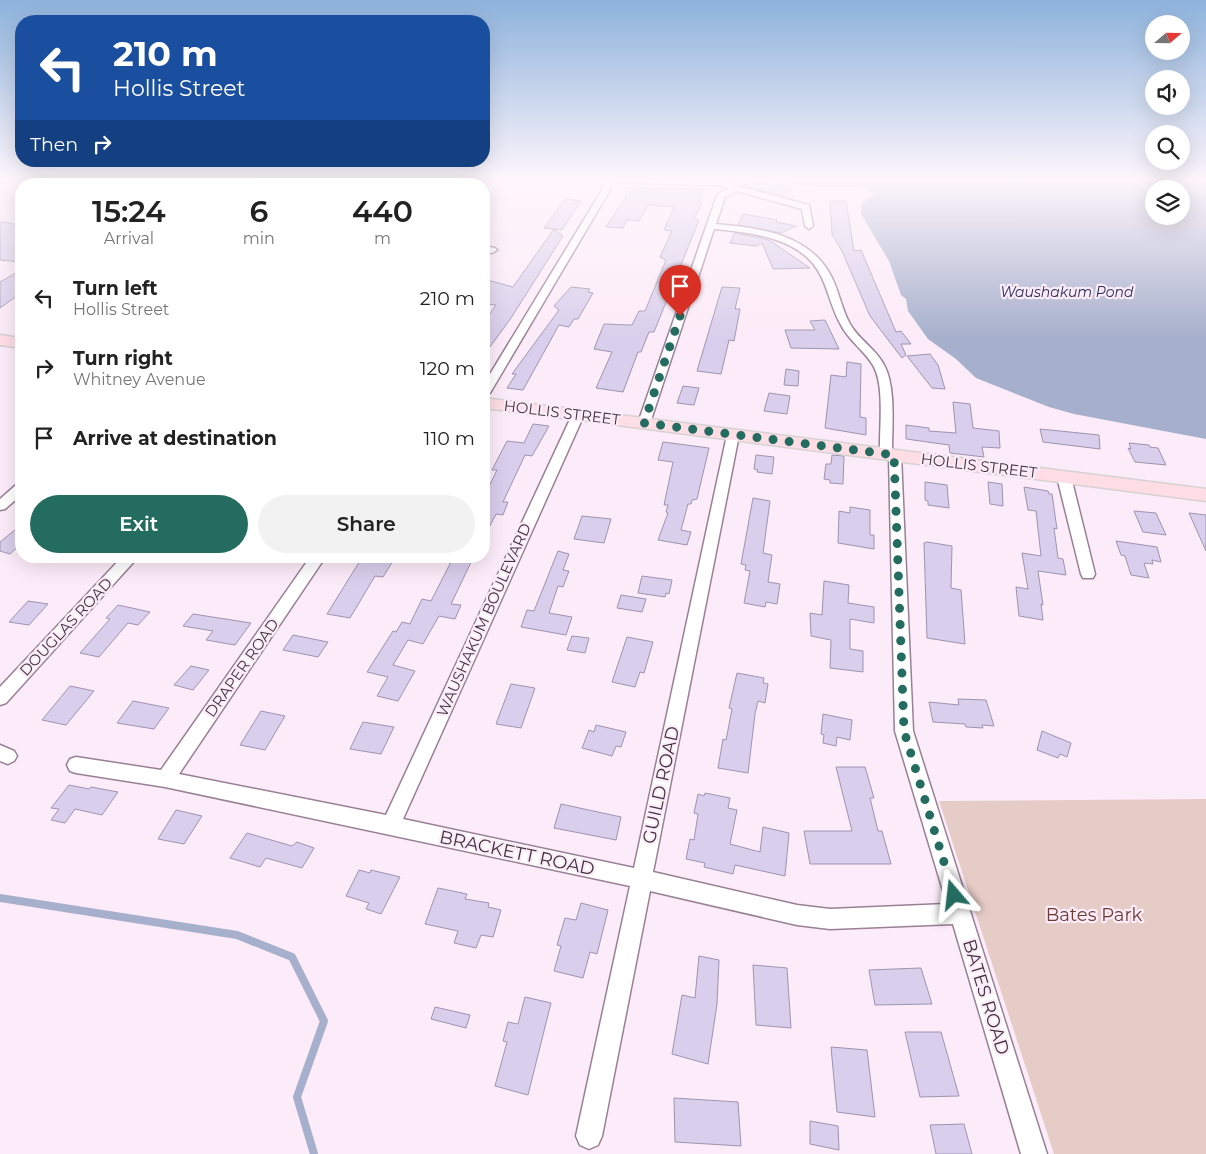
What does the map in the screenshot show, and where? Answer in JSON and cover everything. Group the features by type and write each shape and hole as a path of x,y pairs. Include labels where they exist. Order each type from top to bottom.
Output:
{"main road":[{"path":"0,340 15,342"},
{"name":"HOLLIS STREET","path":"490,404 1206,495"}],"street":[{"path":"490,383 581,232"},
{"path":"644,423 708,232"},
{"name":"BATES ROAD","path":"755,232 780,238 807,252 822,267 844,323 879,365 883,373 890,455 904,731 1034,1154"},
{"name":"WAUSHAKUM BOULEVARD","path":"391,826 578,415"},
{"name":"GUILD ROAD","path":"588,1136 733,435"},
{"path":"1064,477 1088,574"},
{"path":"0,506 15,493"},
{"name":"DOUGLAS ROAD","path":"0,698 125,563"},
{"name":"DRAPER ROAD","path":"165,779 314,563"},
{"name":"BRACKETT ROAD","path":"76,765 165,779 642,879 798,915 865,919 959,913"}],"green space":[{"name":"Bates Park","path":"1206,799 1206,1154 1054,1154 939,801"}],"water":[{"name":"Waushakum Pond","path":"872,232 1206,232 1206,439 1074,414 1049,407 976,378 956,359 928,339 908,311 906,299 901,295 889,261"}],"building":[{"path":"0,232 15,232 15,261 0,260"},
{"path":"552,232 558,232 563,236 511,318 490,347 490,314 496,305 490,304 490,281 513,287"},
{"path":"672,232 694,232 654,332 649,332 641,352 638,352 623,392 596,388 612,352 594,349 604,324 632,325 639,311 645,311 666,260 660,257"},
{"path":"832,232 851,232 854,251 861,250 896,332 901,331 911,344 901,344 906,355 902,358 870,316 842,251"},
{"path":"735,233 769,240 810,268 773,269 762,243 756,246 730,243"},
{"path":"15,273 15,297 0,308 0,282"},
{"path":"571,287 590,289 588,292 593,293 578,319 574,319 569,327 559,325 523,390 507,388 516,374 512,374 559,310 554,306"},
{"path":"722,287 740,288 735,309 740,309 734,341 729,340 721,374 697,371"},
{"path":"825,320 839,349 791,348 785,330 815,330 810,321"},
{"path":"930,354 938,365 945,389 932,388 907,356"},
{"path":"847,362 861,364 860,417 866,418 866,435 825,428 831,375 846,377"},
{"path":"786,369 799,371 798,386 784,385"},
{"path":"683,386 699,388 694,405 677,403"},
{"path":"769,393 790,396 787,414 764,411"},
{"path":"953,402 970,404 973,428 999,431 1000,448 982,447 984,457 950,453 949,445 906,439 906,425 929,428 929,431 956,433"},
{"path":"533,424 549,426 532,456 525,455 503,502 508,502 503,515 496,514 490,526 490,485 497,470 492,470 507,441 524,443"},
{"path":"1040,429 1099,435 1100,449 1043,442"},
{"path":"663,442 709,448 697,499 692,500 691,504 688,504 681,530 691,532 687,545 658,540 668,513 666,512 668,505 664,505 673,462 658,460"},
{"path":"1129,443 1158,448 1166,465 1135,462 1128,448 1131,449"},
{"path":"756,455 774,457 772,474 757,472 758,470 754,469"},
{"path":"832,455 844,456 843,484 830,483 830,480 824,479 826,464 831,464"},
{"path":"925,482 947,485 949,508 928,505 928,501 925,500"},
{"path":"988,482 1002,484 1003,506 990,504"},
{"path":"1024,487 1048,491 1049,494 1052,494 1057,529 1054,528 1058,558 1063,559 1066,575 1038,571 1043,605 1041,604 1043,620 1019,616 1016,587 1028,589 1022,553 1041,556 1036,511 1028,510"},
{"path":"753,498 770,501 763,553 772,555 768,582 780,584 777,604 766,602 765,607 744,603 750,571 745,570 746,565 741,564"},
{"path":"850,507 870,510 870,535 874,535 874,549 838,543 839,511 850,513"},
{"path":"1134,511 1156,513 1166,535 1143,532"},
{"path":"1189,513 1206,515 1206,551"},
{"path":"582,516 611,519 604,543 574,539"},
{"path":"15,530 15,549 10,554 0,551 0,542"},
{"path":"1116,541 1157,547 1161,562 1152,560 1153,564 1144,563 1149,578 1131,575 1125,556 1121,555"},
{"path":"924,543 952,546 951,588 961,590 965,644 927,638"},
{"path":"558,551 569,554 563,570 569,571 563,587 558,586 549,613 572,617 566,635 521,627 527,610 534,611"},
{"path":"359,563 392,563 383,577 375,576 350,618 327,614"},
{"path":"450,563 471,563 451,604 461,605 455,619 439,616 423,644 408,640 393,665 415,671 398,701 377,696 388,677 367,672 393,631 396,632 402,622 410,624 422,599 431,601"},
{"path":"642,576 672,580 669,594 666,593 665,597 638,593"},
{"path":"824,581 849,585 848,603 874,607 874,623 850,619 850,649 863,651 863,672 830,668 831,640 811,636 810,613 822,615"},
{"path":"621,595 646,599 642,612 617,608"},
{"path":"28,601 48,604 29,625 9,622"},
{"path":"118,605 150,612 138,625 128,623 99,657 80,653 110,619 106,618"},
{"path":"193,614 251,623 235,645 206,640 213,631 183,626"},
{"path":"293,635 328,642 318,657 283,650"},
{"path":"572,636 589,638 585,653 567,650"},
{"path":"627,637 653,642 644,673 640,672 635,687 612,682"},
{"path":"191,666 209,670 193,690 174,685"},
{"path":"737,673 764,678 763,683 768,684 765,703 758,701 755,714 748,773 718,768 723,739 726,740 732,709 729,708"},
{"path":"511,684 535,688 521,728 496,724"},
{"path":"70,686 94,691 66,725 42,720"},
{"path":"958,699 986,700 994,726 982,725 983,728 966,727 965,724 933,722 929,702 959,705"},
{"path":"133,701 169,708 154,729 117,723"},
{"path":"261,711 285,716 265,750 240,745"},
{"path":"823,714 852,720 850,740 837,737 836,746 823,743 824,735 821,734"},
{"path":"363,722 394,727 381,754 350,749"},
{"path":"596,725 626,732 621,747 616,746 612,756 582,748 589,730 594,732"},
{"path":"1042,731 1071,743 1067,757 1060,754 1058,758 1037,750"},
{"path":"836,767 865,767 874,798 870,798 878,831 882,831 891,864 810,864 804,831 852,831"},
{"path":"69,785 118,792 102,815 75,809 65,823 51,820 59,809 51,808"},
{"path":"705,793 730,798 728,808 737,810 730,844 760,852 763,827 789,833 785,876 735,865 733,874 704,867 705,863 686,859 690,839 694,840 698,814 694,813 698,794 704,796"},
{"path":"561,804 621,817 616,840 554,828"},
{"path":"176,810 202,816 184,844 158,839"},
{"path":"247,833 292,846 297,842 314,848 302,868 266,858 260,867 230,858"},
{"path":"359,870 370,873 371,870 400,877 381,914 366,909 369,903 346,896"},
{"path":"438,888 467,894 465,899 489,903 488,907 501,910 493,937 481,935 476,948 454,943 458,931 425,924"},
{"path":"581,903 608,910 597,954 590,952 583,978 554,971 561,946 557,945 565,918 576,920"},
{"path":"699,956 719,960 717,1004 708,1064 672,1054 682,995 695,998"},
{"path":"753,965 787,968 791,1028 756,1025"},
{"path":"921,968 932,1004 875,1005 869,970"},
{"path":"525,997 551,1003 528,1095 495,1086 507,1042 503,1041 508,1022 518,1024"},
{"path":"435,1007 470,1015 466,1028 431,1019"},
{"path":"905,1032 941,1032 959,1096 920,1097"},
{"path":"831,1047 867,1050 875,1117 837,1112"},
{"path":"674,1098 738,1102 741,1146 675,1142"},
{"path":"810,1121 838,1126 839,1150 810,1144"},
{"path":"964,1124 972,1154 936,1154 930,1125"}],"waterway":[{"path":"0,898 237,935 292,957 324,1021 297,1097 314,1154"}],"route":[{"path":"680,316 644,423 894,455 904,731 954,895"}]}
